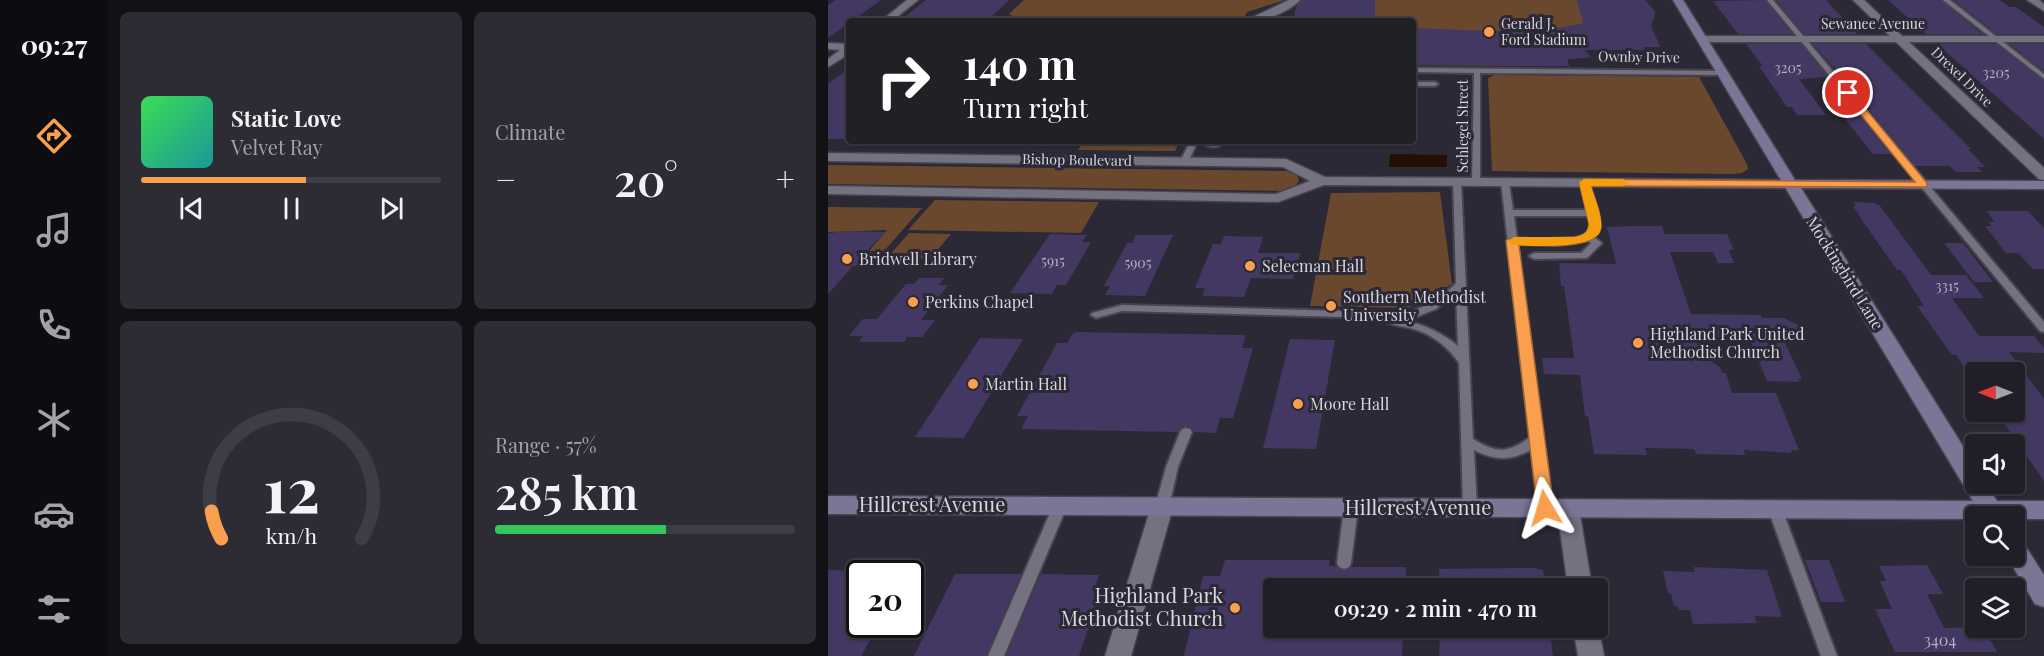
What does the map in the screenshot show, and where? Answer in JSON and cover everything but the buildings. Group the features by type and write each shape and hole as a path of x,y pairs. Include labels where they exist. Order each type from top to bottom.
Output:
{"street":[{"path":"890,18 913,0"},
{"path":"1257,18 1295,0"},
{"name":"Mockingbird Lane","path":"1678,0 1989,506"},
{"name":"Drexel Drive","path":"1858,0 2044,176"},
{"path":"2032,0 2044,8"},
{"name":"Sewanee Avenue","path":"1702,39 2044,39"},
{"path":"828,46 846,48"},
{"path":"828,64 846,50"},
{"name":"Bishop Boulevard","path":"828,157 1286,164 1322,181"},
{"name":"Bishop Boulevard","path":"828,190 1278,198 1322,181 1791,184"},
{"path":"1791,184 2044,185"},
{"name":"Hillcrest Avenue","path":"828,505 1775,509 1965,512"},
{"path":"1118,656 1162,507"},
{"path":"1557,508 1577,578"},
{"name":"Hillcrest Avenue","path":"2025,511 2044,510"},
{"path":"2025,566 2044,597"},
{"path":"1588,638 1591,656"}],"lane":[{"path":"1770,0 2044,329"},
{"path":"1946,0 2044,77"},
{"name":"Ownby Drive","path":"1416,70 1721,73"},
{"name":"Schlegel Street","path":"1476,181 1477,70"},
{"path":"1416,84 1435,84"},
{"path":"1184,162 1193,144"},
{"path":"1209,144 1218,144"},
{"path":"1457,181 1470,508"},
{"path":"1505,182 1536,439 1557,508"},
{"path":"1512,241 1576,241 1588,237 1594,232 1595,224 1584,182"},
{"path":"1509,213 1592,213"},
{"path":"1534,256 1584,256 1597,243 1588,237"},
{"path":"1395,321 1424,313 1447,300 1461,284"},
{"path":"1096,315 1122,308 1365,313 1418,327 1438,336 1454,348 1465,364"},
{"path":"1162,507 1172,467 1186,432"},
{"path":"1468,441 1486,453 1499,455 1518,452 1536,439"},
{"path":"996,656 1060,506"},
{"path":"1344,563 1351,508"},
{"path":"1775,509 1829,656"}],"shaded area":[{"path":"1024,0 1285,0 1247,12 1244,18 1017,18 1009,14"},
{"name":"Gerald J. Ford Stadium","path":"1299,0 1645,0 1655,12 1654,18 1648,19 1660,47 1625,50 1576,25 1561,28 1591,57 1567,59 1569,66 1416,65 1416,18 1268,18 1307,16 1301,11 1295,12"},
{"path":"1495,75 1699,77 1748,169 1742,173 1731,174 1492,171 1488,78"},
{"path":"1082,144 1178,144 1175,151 1078,150"},
{"path":"1390,154 1447,155 1447,167 1389,167"},
{"path":"828,165 1288,171 1297,175 1299,181 1294,187 1282,191 828,184"},
{"path":"1440,192 1452,284 1408,308 1310,306 1331,193"},
{"path":"935,200 1099,202 1081,233 908,230"},
{"path":"828,207 922,208 884,251 869,251 887,230 828,232"},
{"path":"909,233 951,234 930,259 886,259"}],"slow traffic":[{"path":"1514,241 1576,241 1588,237 1594,232 1595,224 1584,182 1623,183"}],"place":[{"name":"Gerald J. Ford Stadium","path":"1489,32"},
{"name":"Bridwell Library","path":"847,259"},
{"name":"Selecman Hall","path":"1250,266"},
{"name":"Perkins Chapel","path":"913,302"},
{"name":"Southern Methodist University","path":"1331,306"},
{"name":"Highland Park United Methodist Church","path":"1638,343"},
{"name":"Martin Hall","path":"973,384"},
{"name":"Moore Hall","path":"1298,404"},
{"name":"Highland Park Methodist Church","path":"1235,608"}],"route":[{"path":"1545,508 1512,241 1576,241 1588,237 1594,232 1595,224 1584,182 1923,185 1848,93"}]}
